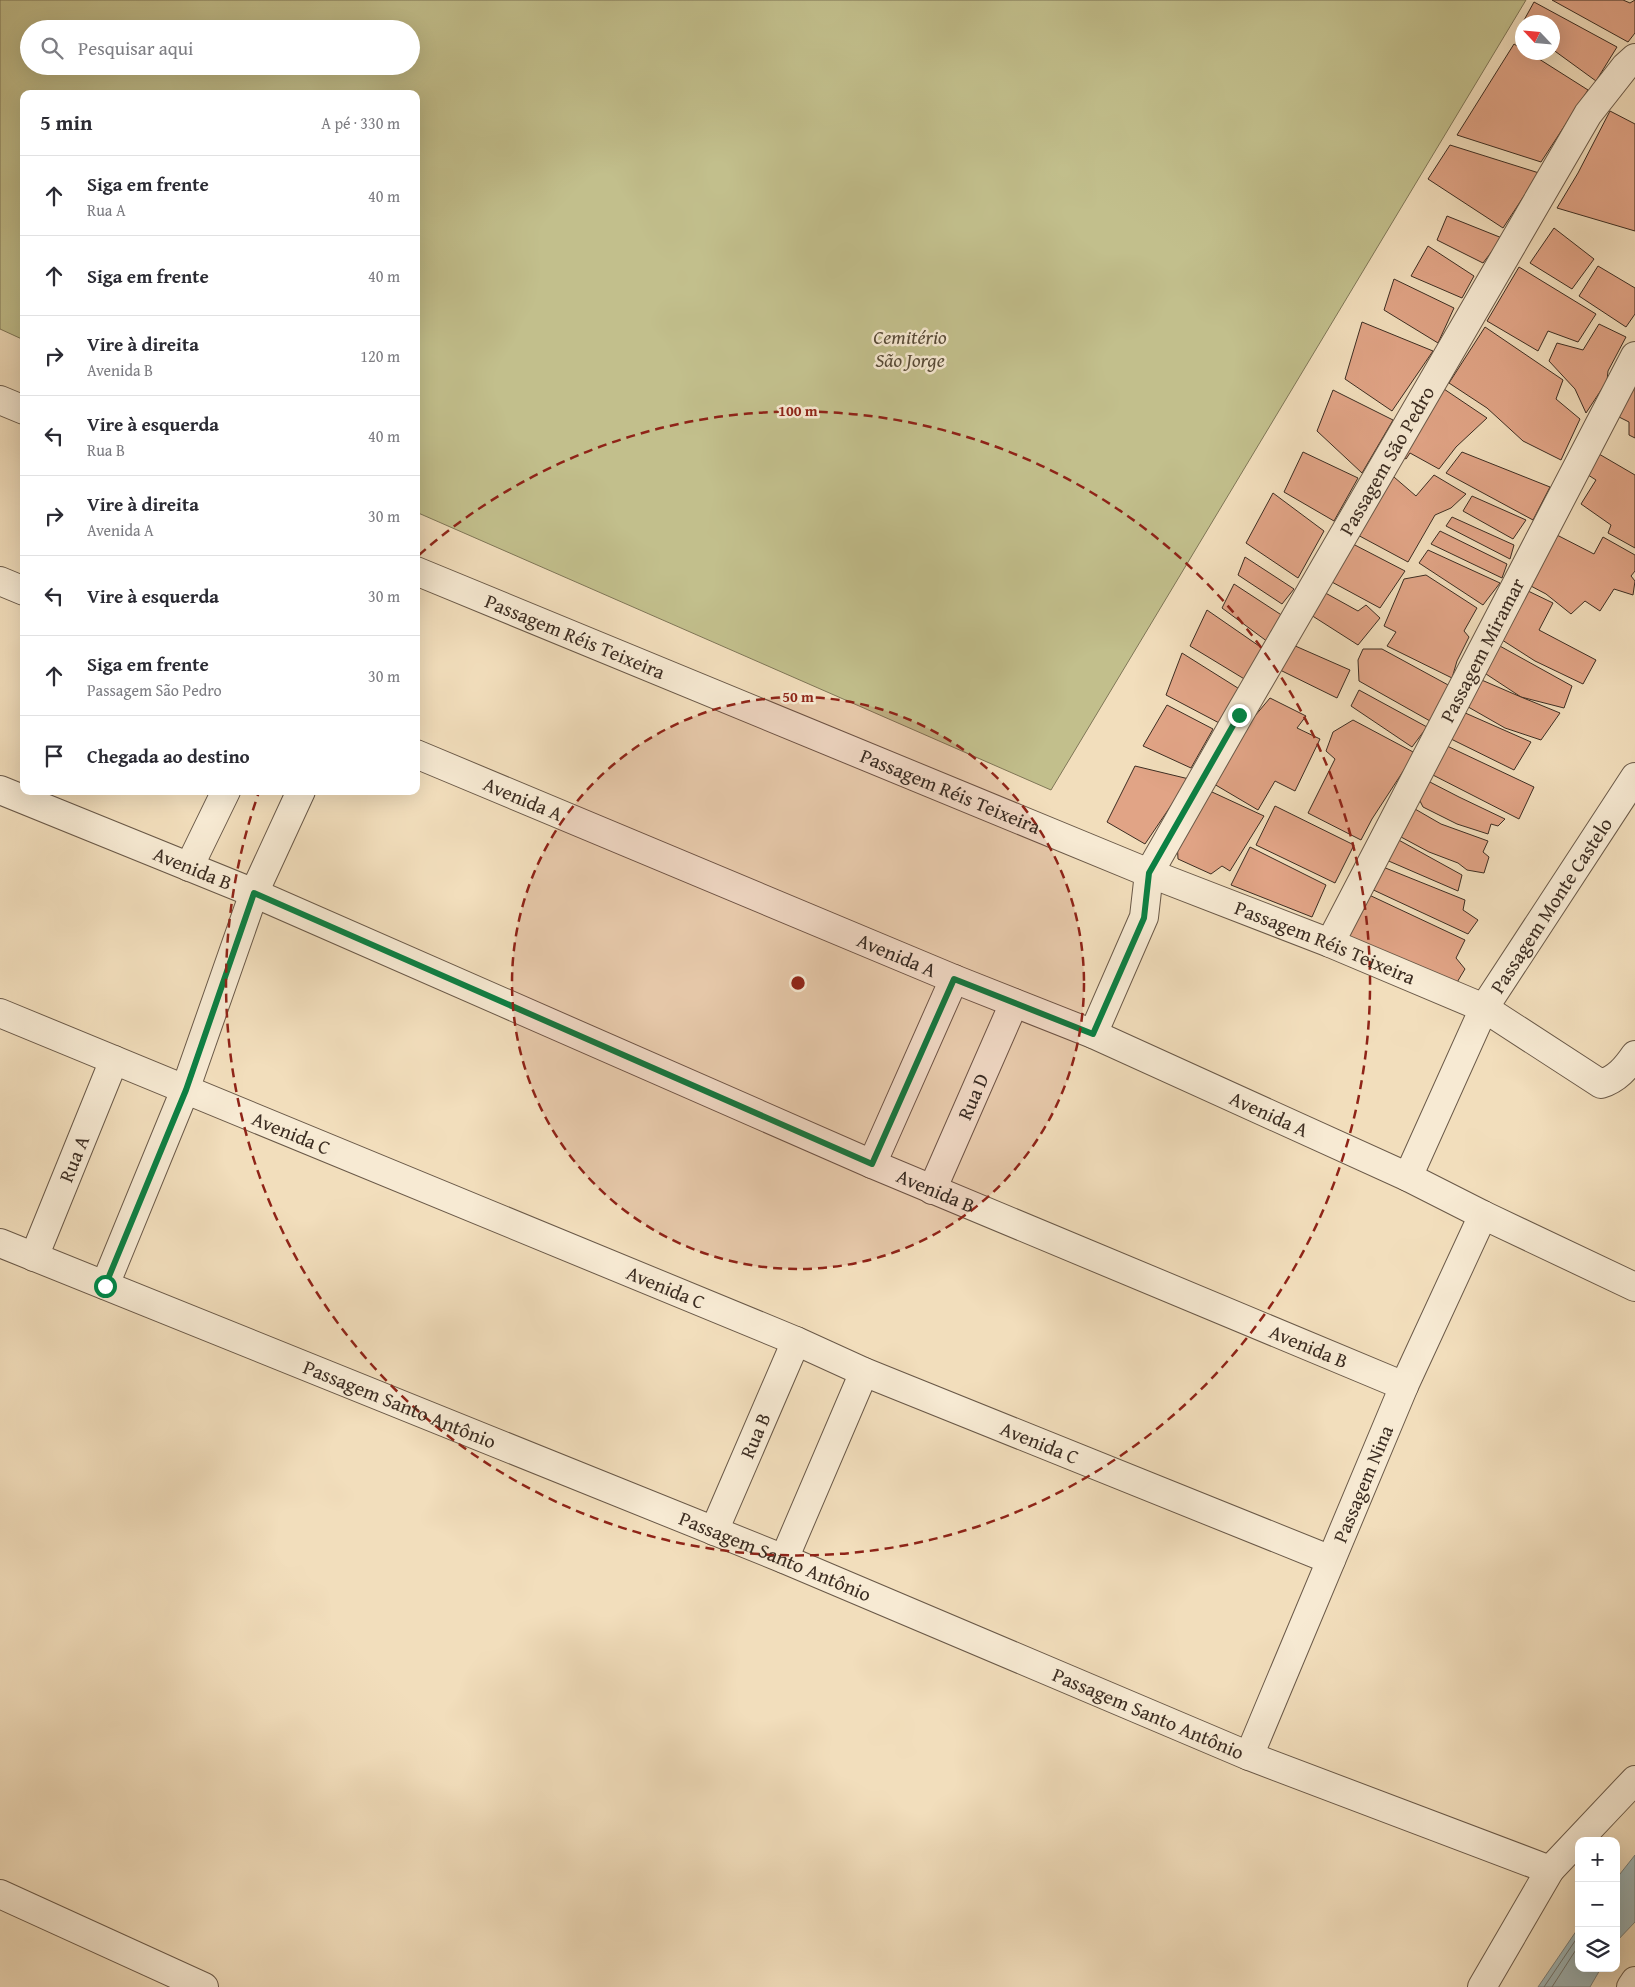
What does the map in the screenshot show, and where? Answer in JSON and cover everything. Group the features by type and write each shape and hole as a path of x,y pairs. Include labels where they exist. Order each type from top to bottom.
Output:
{"street":[{"name":"Passagem São Pedro","path":"1149,873 1588,114 1625,67 1635,58"},
{"name":"Passagem Miramar","path":"1330,943 1635,356"},
{"path":"0,400 20,408"},
{"name":"Passagem Réis Teixeira","path":"420,574 1149,873 1330,943 1484,1008 1601,1084 1610,1081 1624,1069 1635,1054"},
{"path":"0,582 20,590"},
{"name":"Avenida A","path":"420,756 954,979 1093,1034 1408,1177 1635,1287"},
{"name":"Passagem Monte Castelo","path":"1408,1177 1484,1008 1635,777"},
{"name":"Avenida B","path":"0,790 254,893 932,1190 1404,1386"},
{"path":"189,866 224,795"},
{"path":"105,1286 186,1090 254,893 299,795"},
{"path":"1093,1034 1144,918 1149,873"},
{"path":"872,1164 954,979"},
{"name":"Rua D","path":"932,1190 1014,1003"},
{"name":"Avenida C","path":"0,1013 796,1341 864,1372 1331,1560"},
{"name":"Rua A","path":"34,1256 114,1060"},
{"name":"Passagem Nina","path":"1249,1756 1404,1386 1483,1215"},
{"name":"Passagem Santo Antônio","path":"0,1243 784,1559 1249,1756 1550,1870"},
{"name":"Rua B","path":"714,1531 796,1341"},
{"path":"784,1559 864,1372"},
{"path":"1482,1987 1550,1870 1635,1780"},
{"path":"0,1894 204,1987"},
{"path":"1631,1987 1635,1980"}],"green space":[{"name":"Cemitério São Jorge","path":"0,0 1526,0 1517,15 1515,15 1515,18 1051,790 420,514 420,90 20,90 20,338 0,329"}],"water":[{"path":"1635,1855 1635,1922 1620,1938 1620,1882 1620,1874"},
{"path":"1575,1933 1575,1972 1599,1972 1590,1987 1538,1987"}],"building":[{"path":"1552,0 1623,0 1630,3 1635,0 1635,33 1628,42"},
{"path":"1534,2 1558,15 1527,15"},
{"path":"1560,16 1617,47 1596,81 1560,55"},
{"path":"1514,44 1515,60 1541,60 1588,90 1541,162 1457,135"},
{"path":"1610,111 1635,124 1635,231 1557,208 1578,173"},
{"path":"1450,145 1539,173 1503,228 1428,179"},
{"path":"1447,216 1502,238 1483,263 1437,240"},
{"path":"1554,228 1594,259 1572,289 1530,263"},
{"path":"1428,246 1474,276 1462,298 1411,276"},
{"path":"1598,266 1635,288 1635,314 1626,327 1579,296"},
{"path":"1519,267 1596,314 1578,342 1548,331 1538,351 1487,321"},
{"path":"1394,279 1454,308 1438,343 1384,310"},
{"path":"1362,322 1433,351 1392,411 1345,379"},
{"path":"1599,324 1626,337 1608,371 1607,381 1586,413 1575,389 1549,361 1557,343 1583,350"},
{"path":"1485,327 1563,380 1556,399 1580,419 1561,460 1523,441 1487,408 1449,383"},
{"path":"1635,375 1635,438 1629,435 1629,422 1617,416"},
{"path":"1441,387 1487,418 1456,447 1439,469 1410,453 1406,459 1399,455"},
{"path":"1333,390 1393,420 1362,473 1317,431"},
{"path":"1303,452 1358,478 1334,521 1284,492"},
{"path":"1462,452 1550,487 1533,520 1446,473"},
{"path":"1599,454 1635,475 1635,548 1608,533 1611,525 1581,504 1596,480 1585,473"},
{"path":"1387,471 1416,496 1434,475 1466,494 1451,508 1435,515 1408,562 1354,533"},
{"path":"1273,493 1324,531 1298,578 1246,543"},
{"path":"1472,496 1526,520 1513,539 1463,511"},
{"path":"1452,517 1514,545 1510,559 1446,526"},
{"path":"1440,531 1507,564 1502,578 1431,544"},
{"path":"1553,533 1594,554 1603,537 1635,555 1635,571 1631,576 1635,581 1633,595 1614,589 1600,611 1585,601 1571,614 1546,594 1529,585"},
{"path":"1351,543 1405,571 1380,608 1330,581"},
{"path":"1428,550 1500,583 1483,605 1419,563"},
{"path":"1245,557 1294,589 1282,604 1238,575"},
{"path":"1426,575 1477,608 1464,631 1469,637 1457,661 1452,678 1387,646 1396,632 1384,626 1404,579"},
{"path":"1234,584 1283,616 1268,642 1222,608"},
{"path":"1320,590 1358,611 1366,605 1380,618 1358,645 1311,615"},
{"path":"1526,590 1553,603 1539,630 1596,660 1583,684 1535,661 1499,638"},
{"path":"1207,610 1262,648 1246,680 1190,646"},
{"path":"1293,645 1350,670 1337,698 1278,669"},
{"path":"1498,645 1572,686 1564,708 1521,697 1483,672"},
{"path":"1363,649 1382,649 1450,686 1430,721 1359,681 1358,660"},
{"path":"1182,653 1241,690 1223,725 1166,695"},
{"path":"1477,678 1560,713 1541,740 1505,728 1463,704"},
{"path":"1359,690 1427,727 1412,747 1351,706"},
{"path":"1270,698 1306,716 1297,728 1320,739 1295,791 1275,781 1258,810 1214,784 1238,736"},
{"path":"1167,705 1213,729 1191,768 1143,746"},
{"path":"1463,712 1531,742 1514,770 1449,738"},
{"path":"1353,720 1415,753 1372,819 1361,840 1308,813 1335,759 1326,751 1333,732"},
{"path":"1445,745 1534,787 1519,819 1429,773"},
{"path":"1135,766 1189,779 1145,844 1107,822"},
{"path":"1426,780 1505,819 1498,826 1491,824 1488,834 1457,824 1423,807 1417,795"},
{"path":"1212,792 1264,816 1230,871 1222,866 1211,874 1178,859 1177,839 1197,807"},
{"path":"1275,806 1354,845 1335,883 1256,845"},
{"path":"1415,809 1441,824 1488,841 1483,852 1489,857 1484,873 1467,870 1458,863 1429,852 1401,837"},
{"path":"1395,838 1462,875 1458,891 1384,859"},
{"path":"1250,847 1326,885 1312,917 1231,885"},
{"path":"1378,865 1465,900 1463,910 1478,920 1468,934 1367,887"},
{"path":"1367,894 1465,940 1456,958 1465,969 1456,984 1342,938"}],"route":[{"path":"105,1286 186,1090 254,893 872,1164 954,979 1093,1034 1144,918 1149,873 1239,715"}]}
